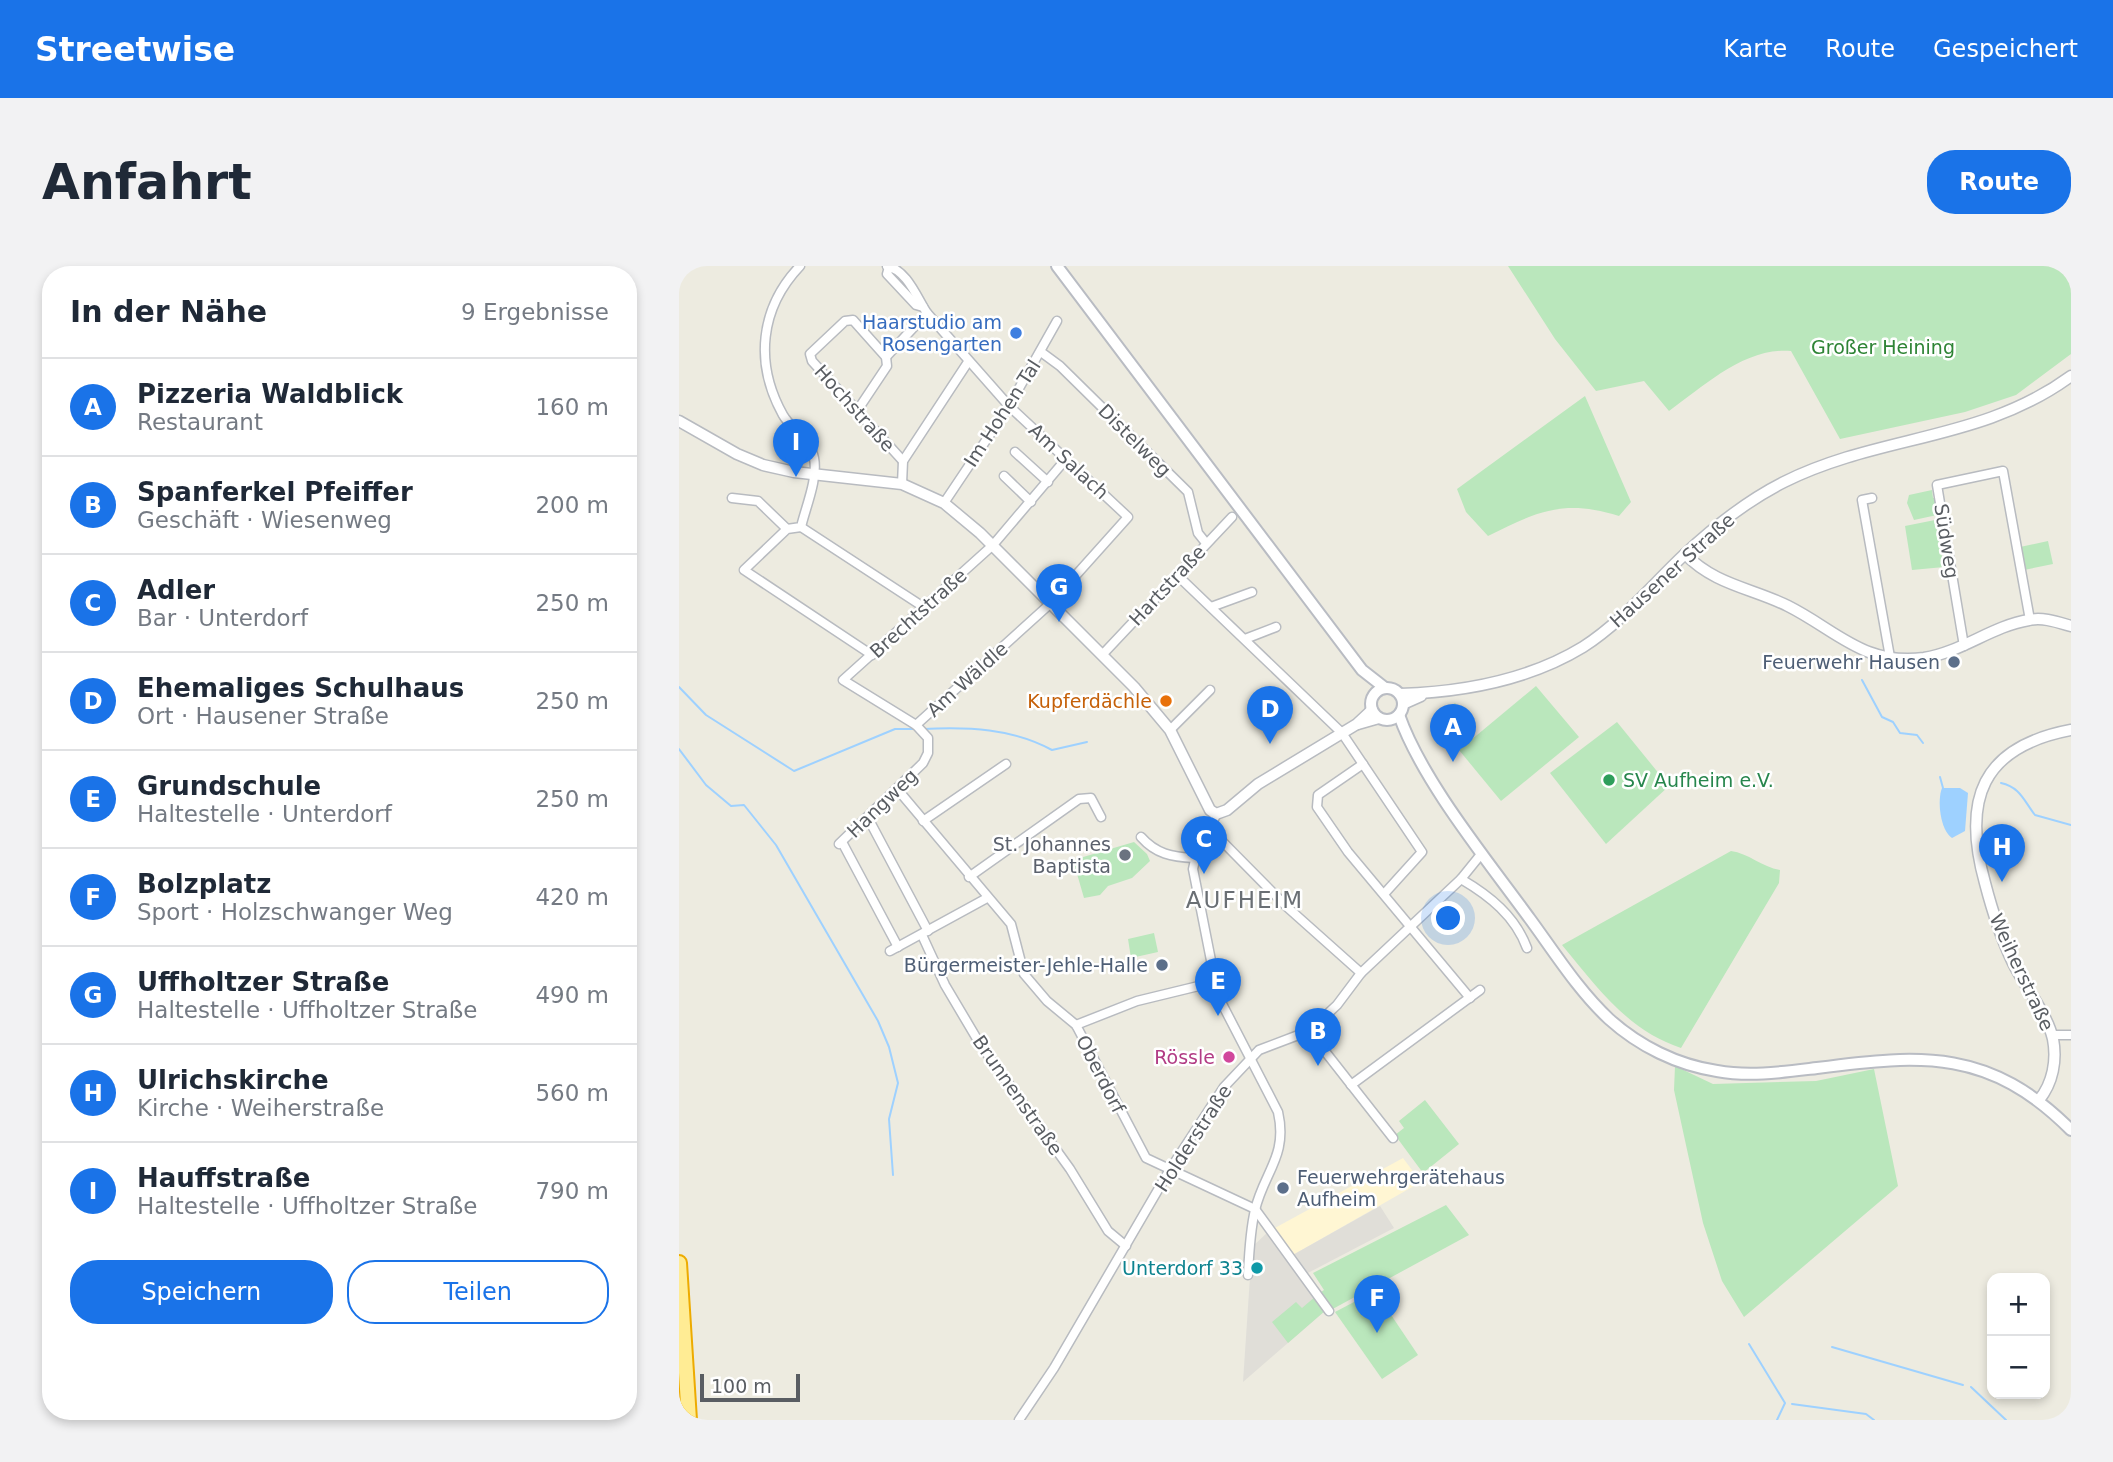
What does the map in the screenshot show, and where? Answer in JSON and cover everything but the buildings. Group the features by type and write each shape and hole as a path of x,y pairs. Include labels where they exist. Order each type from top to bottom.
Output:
{"highway":[{"path":"679,1263 689,1420"}],"main road":[{"path":"1057,266 1362,670 1373,697 1390,710 1482,853 1587,996 1634,1038 1666,1057 1719,1072 1765,1073 1887,1059 1927,1059 1969,1066 1997,1076 2039,1100 2071,1130"},
{"path":"1362,670 1385,688 1390,710"},
{"path":"1373,697 1385,688"}],"street":[{"path":"800,266 779,293 766,320 764,361 782,414 811,448 814,460 801,527"},
{"name":"Am Salach","path":"888,267 894,268 909,284 922,301 925,310 1009,406 1128,517"},
{"path":"857,411 887,366 886,357 925,310"},
{"name":"Hochstraße","path":"886,357 853,320 845,321 810,354 903,461"},
{"name":"Im Hohen Tal","path":"944,503 1009,406 1057,321"},
{"name":"Distelweg","path":"1041,352 1060,366 1188,492 1198,533 1206,543"},
{"path":"902,484 903,461 968,362"},
{"name":"Hausener Straße","path":"1216,814 1227,810 1289,764 1357,724 1425,694 1501,681 1583,647 1645,594 1717,525 1749,503 1818,467 1871,450 1981,423 2030,404 2071,376"},
{"path":"679,421 737,454 764,465 813,474 902,484 944,503 993,545 1103,654 1170,730 1210,810 1216,814 1211,830 1194,858 1193,878 1215,982 1225,1012 1278,1112 1282,1136 1279,1151 1255,1209 1248,1275"},
{"path":"1015,452 1048,482"},
{"name":"Brechtstraße","path":"843,680 993,545 1066,459"},
{"name":"Südweg","path":"1964,646 1937,485 2003,471 2030,620"},
{"path":"1004,476 1031,502"},
{"path":"732,498 758,501 787,529"},
{"path":"1872,498 1862,500 1891,657"},
{"name":"Am Wäldle","path":"843,680 916,725 1051,603 1128,517"},
{"name":"Hartstraße","path":"1103,654 1232,517"},
{"path":"872,655 744,570 787,529 801,527 925,608"},
{"path":"1685,554 1720,581 1788,606 1856,648 1891,657 1927,657 1964,646 2030,620 2049,620 2071,626"},
{"path":"1177,575 1342,733 1422,852 1384,894"},
{"path":"1211,607 1252,592"},
{"path":"1245,639 1276,628"},
{"path":"1170,730 1210,690"},
{"name":"Hangweg","path":"916,725 928,738 927,753 916,772 841,843 894,949 925,933"},
{"name":"Weiherstraße","path":"2039,1100 2051,1081 2052,1035 1999,930 1977,853 1974,821 1983,783 2009,754 2030,741 2071,730"},
{"path":"923,821 1006,764"},
{"path":"1363,764 1318,795 1317,807 1348,852 1412,925 1470,998"},
{"name":"Oberdorf","path":"898,790 1011,924 1024,974 1047,1001 1076,1025 1138,1148 1153,1163 1255,1209"},
{"path":"969,877 1079,799 1091,798 1101,817"},
{"name":"Brunnenstraße","path":"868,818 925,933 945,985 980,1044 1070,1169 1108,1231 1126,1246"},
{"path":"1211,830 1287,907 1361,973"},
{"path":"1140,837 1155,851 1165,855 1194,858"},
{"name":"Holderstraße","path":"1019,1420 1109,1276 1169,1171 1224,1087 1259,1050 1309,1031 1337,1005 1361,973 1461,879 1482,853"},
{"path":"1461,879 1492,897 1522,937 1527,948"},
{"path":"925,933 987,898"},
{"path":"1076,1025 1137,1001 1215,982"},
{"path":"1352,1085 1480,990"},
{"path":"1309,1031 1393,1138"},
{"path":"2052,1035 2071,1035"},
{"path":"1255,1209 1329,1311"}],"shaded area":[{"path":"1403,1158 1421,1182 1291,1256 1273,1229"},
{"path":"1380,1206 1394,1228 1304,1275 1291,1256"},
{"path":"1269,1231 1326,1310 1243,1382 1252,1247"}],"green space":[{"name":"Großer Heining","path":"1508,266 2071,266 2071,354 2016,395 1965,412 1840,439 1791,351 1774,351 1741,362 1669,411 1644,381 1596,391 1555,339"},
{"path":"1585,396 1631,502 1619,516 1582,508 1552,510 1488,536 1466,512 1457,489"},
{"path":"1932,490 1933,498 1936,498 1937,515 1914,520 1907,503 1909,495"},
{"path":"1935,520 1944,567 1912,570 1905,526"},
{"path":"2048,541 2053,564 2024,570 2020,547"},
{"name":"SV Aufheim e.V.","path":"1536,686 1579,737 1501,801 1459,750"},
{"path":"1455,703 1474,725 1449,747 1430,725"},
{"name":"SV Aufheim e.V.","path":"1617,722 1669,786 1606,844 1550,773"},
{"path":"1134,842 1147,854 1150,861 1132,878 1108,886 1100,895 1084,898 1073,860"},
{"path":"1731,851 1780,870 1779,883 1681,1048 1662,1040 1629,1019 1614,1006 1562,945"},
{"path":"1154,933 1158,952 1131,958 1128,939"},
{"path":"1675,1066 1713,1084 1816,1081 1874,1069 1898,1186 1744,1317 1722,1281 1703,1223 1674,1090"},
{"path":"1425,1100 1459,1144 1423,1173 1395,1135 1404,1128 1399,1121"},
{"path":"1446,1205 1469,1235 1329,1311 1317,1295 1324,1290 1313,1273"},
{"path":"1375,1291 1418,1355 1382,1379 1335,1312"},
{"path":"1316,1296 1326,1310 1288,1343 1272,1322 1296,1302 1302,1308"}],"water":[{"path":"1942,788 1960,788 1968,793 1965,831 1952,838 1945,828 1941,814"}],"waterway":[{"path":"1862,680 1882,717 1893,722 1900,733 1917,735 1923,743"},
{"path":"679,687 706,715 794,771 895,729 914,729"},
{"path":"923,729 989,730 1021,737 1052,750 1087,742"},
{"path":"679,749 706,785 731,806 744,805 776,845 878,1021 889,1047 898,1083 889,1119 893,1175"},
{"path":"1940,777 1943,788"},
{"path":"2001,783 2017,791 2035,815 2071,825"},
{"path":"1749,1344 1785,1403 1777,1420"},
{"path":"1832,1347 1963,1385"},
{"path":"1971,1387 2006,1420"},
{"path":"1792,1404 1866,1414 1874,1420"}],"place":[{"name":"Haarstudio am Rosengarten","path":"1016,333"},
{"name":"Hauffstraße","path":"796,477"},
{"name":"Uffholtzer Straße","path":"1059,622"},
{"name":"Feuerwehr Hausen","path":"1954,662"},
{"name":"Kupferdächle","path":"1166,701"},
{"name":"Ehemaliges Schulhaus","path":"1270,744"},
{"name":"Pizzeria Waldblick","path":"1453,762"},
{"name":"SV Aufheim e.V.","path":"1609,780"},
{"name":"St. Johannes Baptista","path":"1125,855"},
{"name":"Adler","path":"1204,874"},
{"name":"Ulrichskirche","path":"2002,882"},
{"name":"Bürgermeister-Jehle-Halle","path":"1162,965"},
{"name":"Grundschule","path":"1218,1016"},
{"name":"Rössle","path":"1229,1057"},
{"name":"Spanferkel Pfeiffer","path":"1318,1066"},
{"name":"Feuerwehrgerätehaus Aufheim","path":"1283,1188"},
{"name":"Unterdorf 33","path":"1257,1268"},
{"name":"Bolzplatz","path":"1377,1333"}],"district":[{"name":"AUFHEIM","path":"1245,900"}]}
